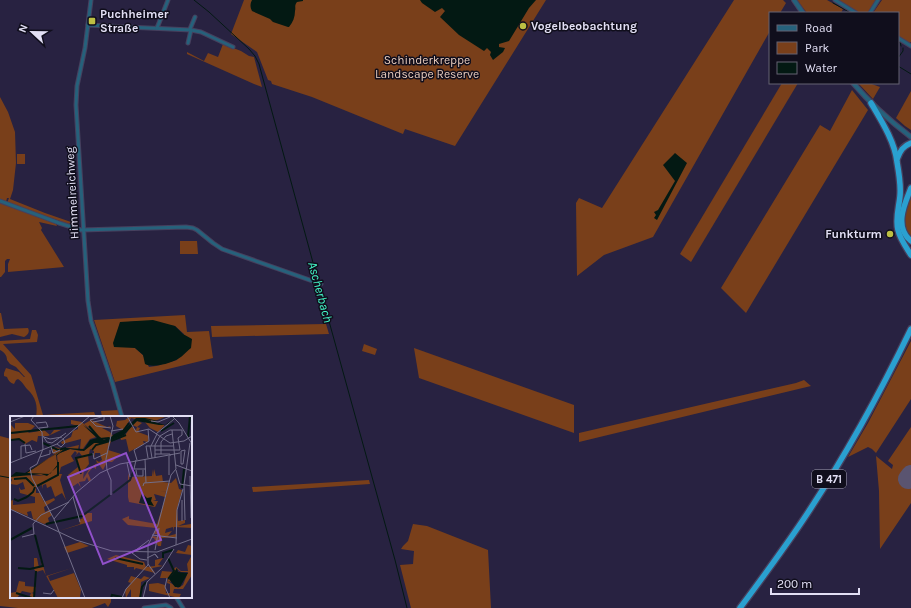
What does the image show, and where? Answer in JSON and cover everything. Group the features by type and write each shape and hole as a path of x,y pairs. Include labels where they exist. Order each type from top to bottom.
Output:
{"highway":[{"path":"871,103 886,129 897,160 900,184 897,222 898,230 911,255"},
{"path":"897,160 904,147 911,143"},
{"path":"911,188 905,202 901,221 904,234 911,241"},
{"name":"B 471","path":"740,608 808,513 863,422 911,329"}],"street":[{"name":"Himmelreichweg","path":"91,0 85,48 77,86 76,106 88,301 91,321 112,382 122,416"},
{"path":"157,28 168,0"},
{"path":"794,0 802,12"},
{"path":"835,0 854,12"},
{"path":"871,12 878,0"},
{"path":"188,43 190,29 195,17"},
{"path":"88,24 190,29 201,32 233,46"},
{"path":"899,39 911,46"},
{"path":"854,84 871,103 911,137"},
{"path":"0,201 59,223 83,230 179,227 193,228 213,244 222,249 319,283"},
{"path":"177,598 183,608"},
{"path":"144,608 166,605 171,608"}],"green space":[{"name":"Schinderkreppe Landscape Reserve","path":"244,0 546,0 455,146 405,129 403,134 312,97 272,84 271,81 268,80 257,52 231,34"},
{"path":"734,0 783,0 786,3 781,12 769,12 769,33 653,237 604,255 577,276 576,203 579,198 602,208"},
{"path":"797,0 827,0 843,9 842,12 806,12"},
{"path":"836,0 876,0 869,12 857,12"},
{"path":"882,0 911,0 911,42 909,43 899,37 899,12 874,12"},
{"path":"223,44 254,57 262,87 187,54 187,52 204,61 208,53 218,57"},
{"path":"781,84 797,84 691,262 680,254"},
{"path":"859,84 872,84 880,87 873,99"},
{"path":"852,90 868,110 746,313 721,288 820,125 830,131"},
{"path":"911,91 911,130 896,118"},
{"path":"0,97 8,112 15,132 16,163 13,190 10,199 71,222 69,224 7,203 9,198 7,198 6,202 0,200"},
{"path":"17,154 25,154 25,164 17,164"},
{"path":"911,192 911,239 904,228 903,219"},
{"path":"0,202 56,224 57,226 39,222 42,228 41,230 64,267 8,272 8,264 10,259 7,259 5,261 5,272 0,277"},
{"path":"180,241 197,241 198,254 180,254"},
{"path":"0,313 4,329 28,328 28,334 24,337 12,334 0,337"},
{"path":"185,315 187,332 209,331 213,358 115,382 94,320","holes":["137,321 175,326 184,334 177,360 149,367 143,355 135,348 120,323"]},
{"path":"326,324 329,334 212,337 211,326"},
{"path":"32,330 36,330 38,335 37,342 3,344 31,375 43,415 94,412 96,416 36,416 36,402 30,392 18,379 14,384 4,376 6,368 19,372 25,377 16,367 10,364 5,354 0,350 0,341 30,339"},
{"path":"911,341 911,399 876,453 868,447 848,457 868,423"},
{"path":"364,344 377,349 375,355 362,351"},
{"path":"414,348 574,405 574,433 419,378"},
{"path":"804,380 811,386 579,442 579,433"},
{"path":"119,410 121,416 102,416 101,411"},
{"path":"911,427 911,503 880,549 879,491 876,456 892,469 893,465 888,461"},
{"path":"0,436 10,439 10,598 111,598 111,602 108,607 105,603 92,608 18,608 0,606"},
{"path":"369,480 370,484 253,492 252,487"},
{"path":"413,524 427,526 488,550 491,608 411,608 400,565 413,564 414,551 401,549 408,541"}],"water":[{"path":"252,0 303,1 296,3 294,19 288,27 273,22 270,19 252,11 250,6"},
{"path":"420,0 536,0 529,8 509,41 499,44 499,47 505,48 503,52 493,60 490,55 491,52 487,48 484,51 459,35 440,17 445,11 442,8 435,12"},
{"path":"675,153 687,163 657,220 654,218 656,215 654,212 658,210 675,181 663,165"},
{"path":"153,320 175,326 183,334 192,339 191,348 176,360 165,364 152,366 145,364 143,355 135,348 114,347 113,343 120,322"}],"waterway":[{"name":"Ascherbach","path":"194,0 249,49 259,64 318,281"},
{"path":"833,3 849,12"},
{"path":"899,42 901,46"},
{"path":"899,57 903,51 903,48"},
{"path":"899,67 911,74"},
{"name":"Ascherbach","path":"319,285 407,608"},
{"path":"0,476 10,478"}],"runway":[{"path":"908,479 911,475"}],"place":[{"name":"Puchheimer Straße","path":"92,21"},
{"name":"Vogelbeobachtung","path":"523,26"},
{"name":"Funkturm","path":"890,234"}]}
